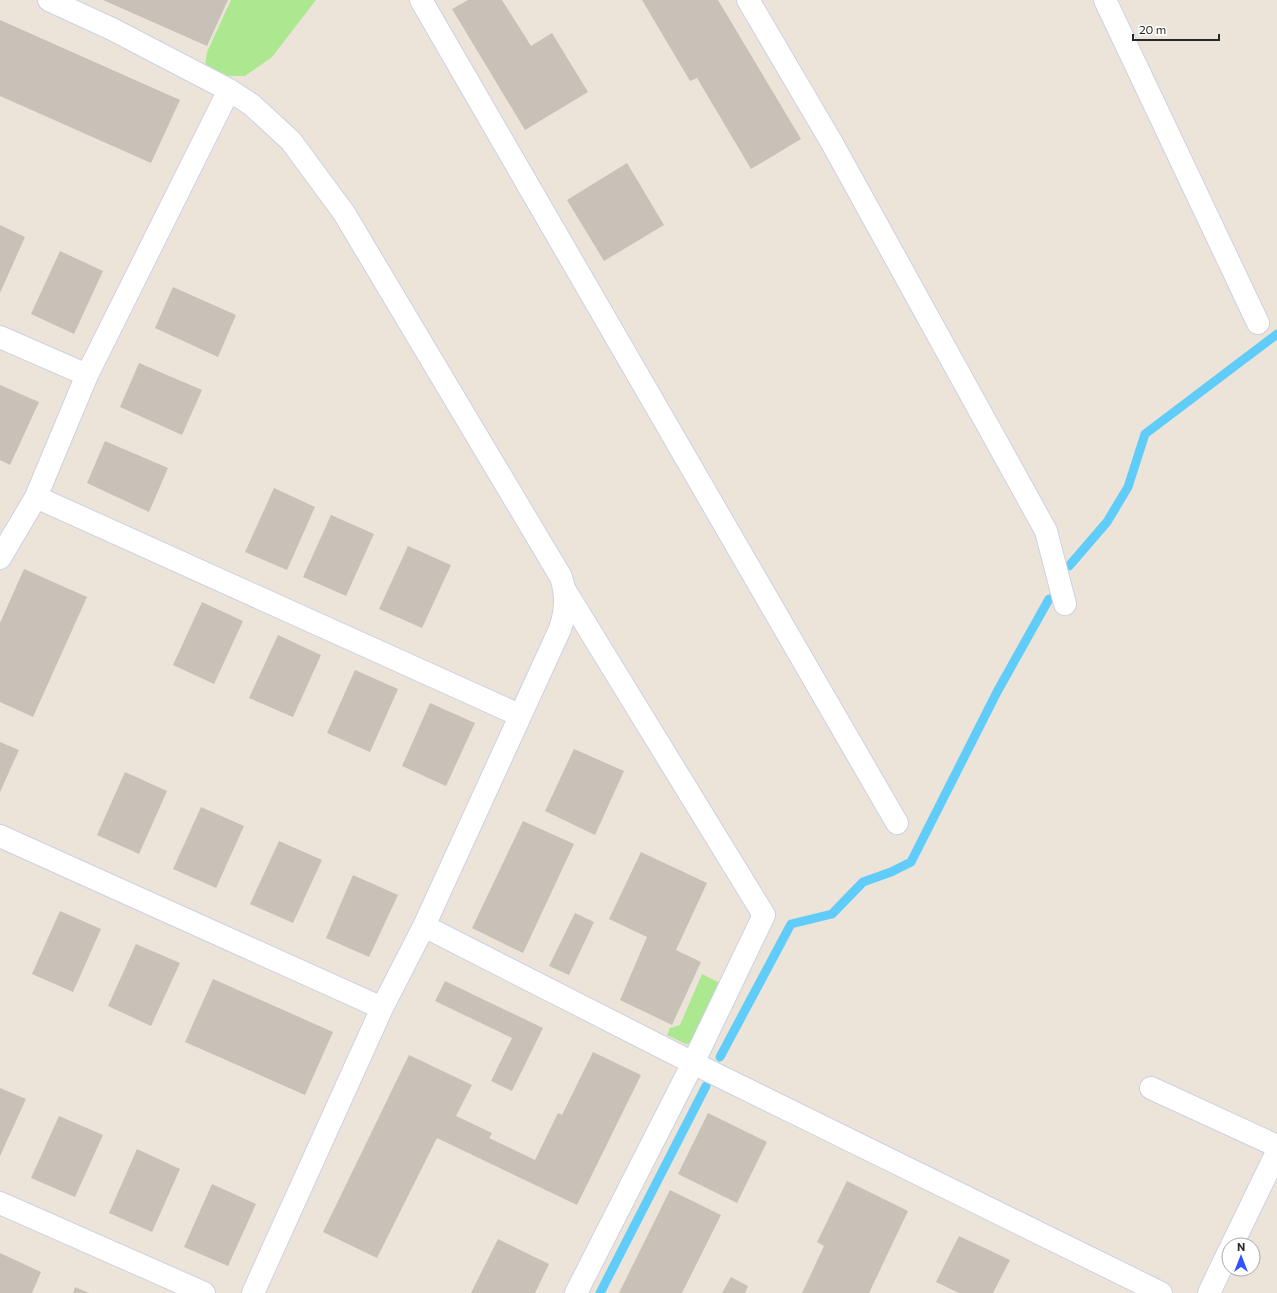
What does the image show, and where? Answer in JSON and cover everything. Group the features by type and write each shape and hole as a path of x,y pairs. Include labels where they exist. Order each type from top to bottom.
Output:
{"street":[{"path":"49,0 112,29 229,90 252,105 291,141 344,213 561,577 566,592 764,915 693,1063 576,1293"},
{"path":"420,0 897,823"},
{"path":"748,0 832,143 1046,531 1064,604"},
{"path":"1105,0 1258,322"},
{"path":"0,558 36,497 87,375 229,90"},
{"path":"0,337 87,375"},
{"path":"36,497 519,715"},
{"path":"253,1293 382,1008 424,926 519,715 560,629 565,613 566,592"},
{"path":"0,836 382,1008"},
{"path":"424,926 693,1063 1161,1293"},
{"path":"1151,1088 1277,1146"},
{"path":"1236,1237 1277,1152"},
{"path":"0,1203 204,1293"},
{"path":"1209,1293 1221,1268"}],"green space":[{"path":"231,0 316,0 272,57 245,76 222,76 205,66 207,52"},
{"path":"702,974 720,983 691,1043 686,1044 667,1035 670,1028 680,1025"}],"building":[{"path":"103,0 228,0 207,46"},
{"path":"468,0 502,0 531,46 552,33 588,92 525,130 452,9"},
{"path":"642,0 718,0 801,139 751,169 697,78 690,81"},
{"path":"0,20 180,100 151,163 0,96"},
{"path":"627,163 664,225 604,261 567,200"},
{"path":"0,225 25,237 0,293"},
{"path":"60,251 103,271 74,334 31,314"},
{"path":"173,287 236,315 218,357 155,328"},
{"path":"139,363 202,390 182,435 120,407"},
{"path":"0,385 39,402 10,465 0,460"},
{"path":"105,441 168,468 149,512 87,483"},
{"path":"274,488 315,507 287,570 245,552"},
{"path":"331,515 374,534 346,596 303,577"},
{"path":"408,546 451,565 422,628 379,609"},
{"path":"24,569 87,597 33,717 0,702 0,623"},
{"path":"202,602 243,621 214,684 173,665"},
{"path":"278,635 321,655 293,717 249,698"},
{"path":"355,670 398,689 370,752 327,733"},
{"path":"430,703 475,723 446,786 402,766"},
{"path":"0,742 19,750 0,792"},
{"path":"574,749 624,771 595,835 545,811"},
{"path":"125,772 167,791 139,854 97,835"},
{"path":"201,807 244,826 216,888 173,869"},
{"path":"523,821 574,844 523,953 472,928"},
{"path":"279,841 322,860 293,923 250,904"},
{"path":"641,852 707,883 676,950 701,962 672,1025 620,1000 647,937 609,919"},
{"path":"353,875 398,895 369,957 326,938"},
{"path":"60,911 101,929 73,992 32,974"},
{"path":"575,913 594,922 569,975 549,966"},
{"path":"136,944 180,963 151,1026 108,1006"},
{"path":"213,979 333,1032 305,1095 185,1042"},
{"path":"445,981 543,1028 512,1091 491,1081 512,1038 435,1001"},
{"path":"593,1052 641,1075 577,1205 437,1138 377,1258 323,1232 409,1055 472,1085 456,1116 492,1133 489,1138 535,1160 558,1113 562,1115"},
{"path":"0,1088 26,1099 0,1156"},
{"path":"708,1113 767,1142 737,1203 678,1174"},
{"path":"59,1116 103,1135 75,1197 31,1178"},
{"path":"137,1149 180,1169 152,1232 109,1213"},
{"path":"847,1181 908,1211 869,1293 802,1293 824,1246 817,1242"},
{"path":"212,1184 256,1204 228,1266 184,1247"},
{"path":"670,1190 721,1215 682,1293 619,1293"},
{"path":"959,1236 1010,1260 993,1293 959,1293 936,1282"},
{"path":"498,1239 549,1264 535,1293 471,1293"},
{"path":"0,1253 41,1272 32,1293 0,1293"},
{"path":"731,1277 748,1286 745,1293 722,1293"},
{"path":"75,1287 89,1293 73,1293"}],"waterway":[{"path":"1069,566 1107,522 1128,487 1145,434 1277,334"},
{"path":"720,1057 791,924 832,914 863,882 891,872 911,862 997,692 1049,599"},
{"path":"600,1293 706,1086"}]}
